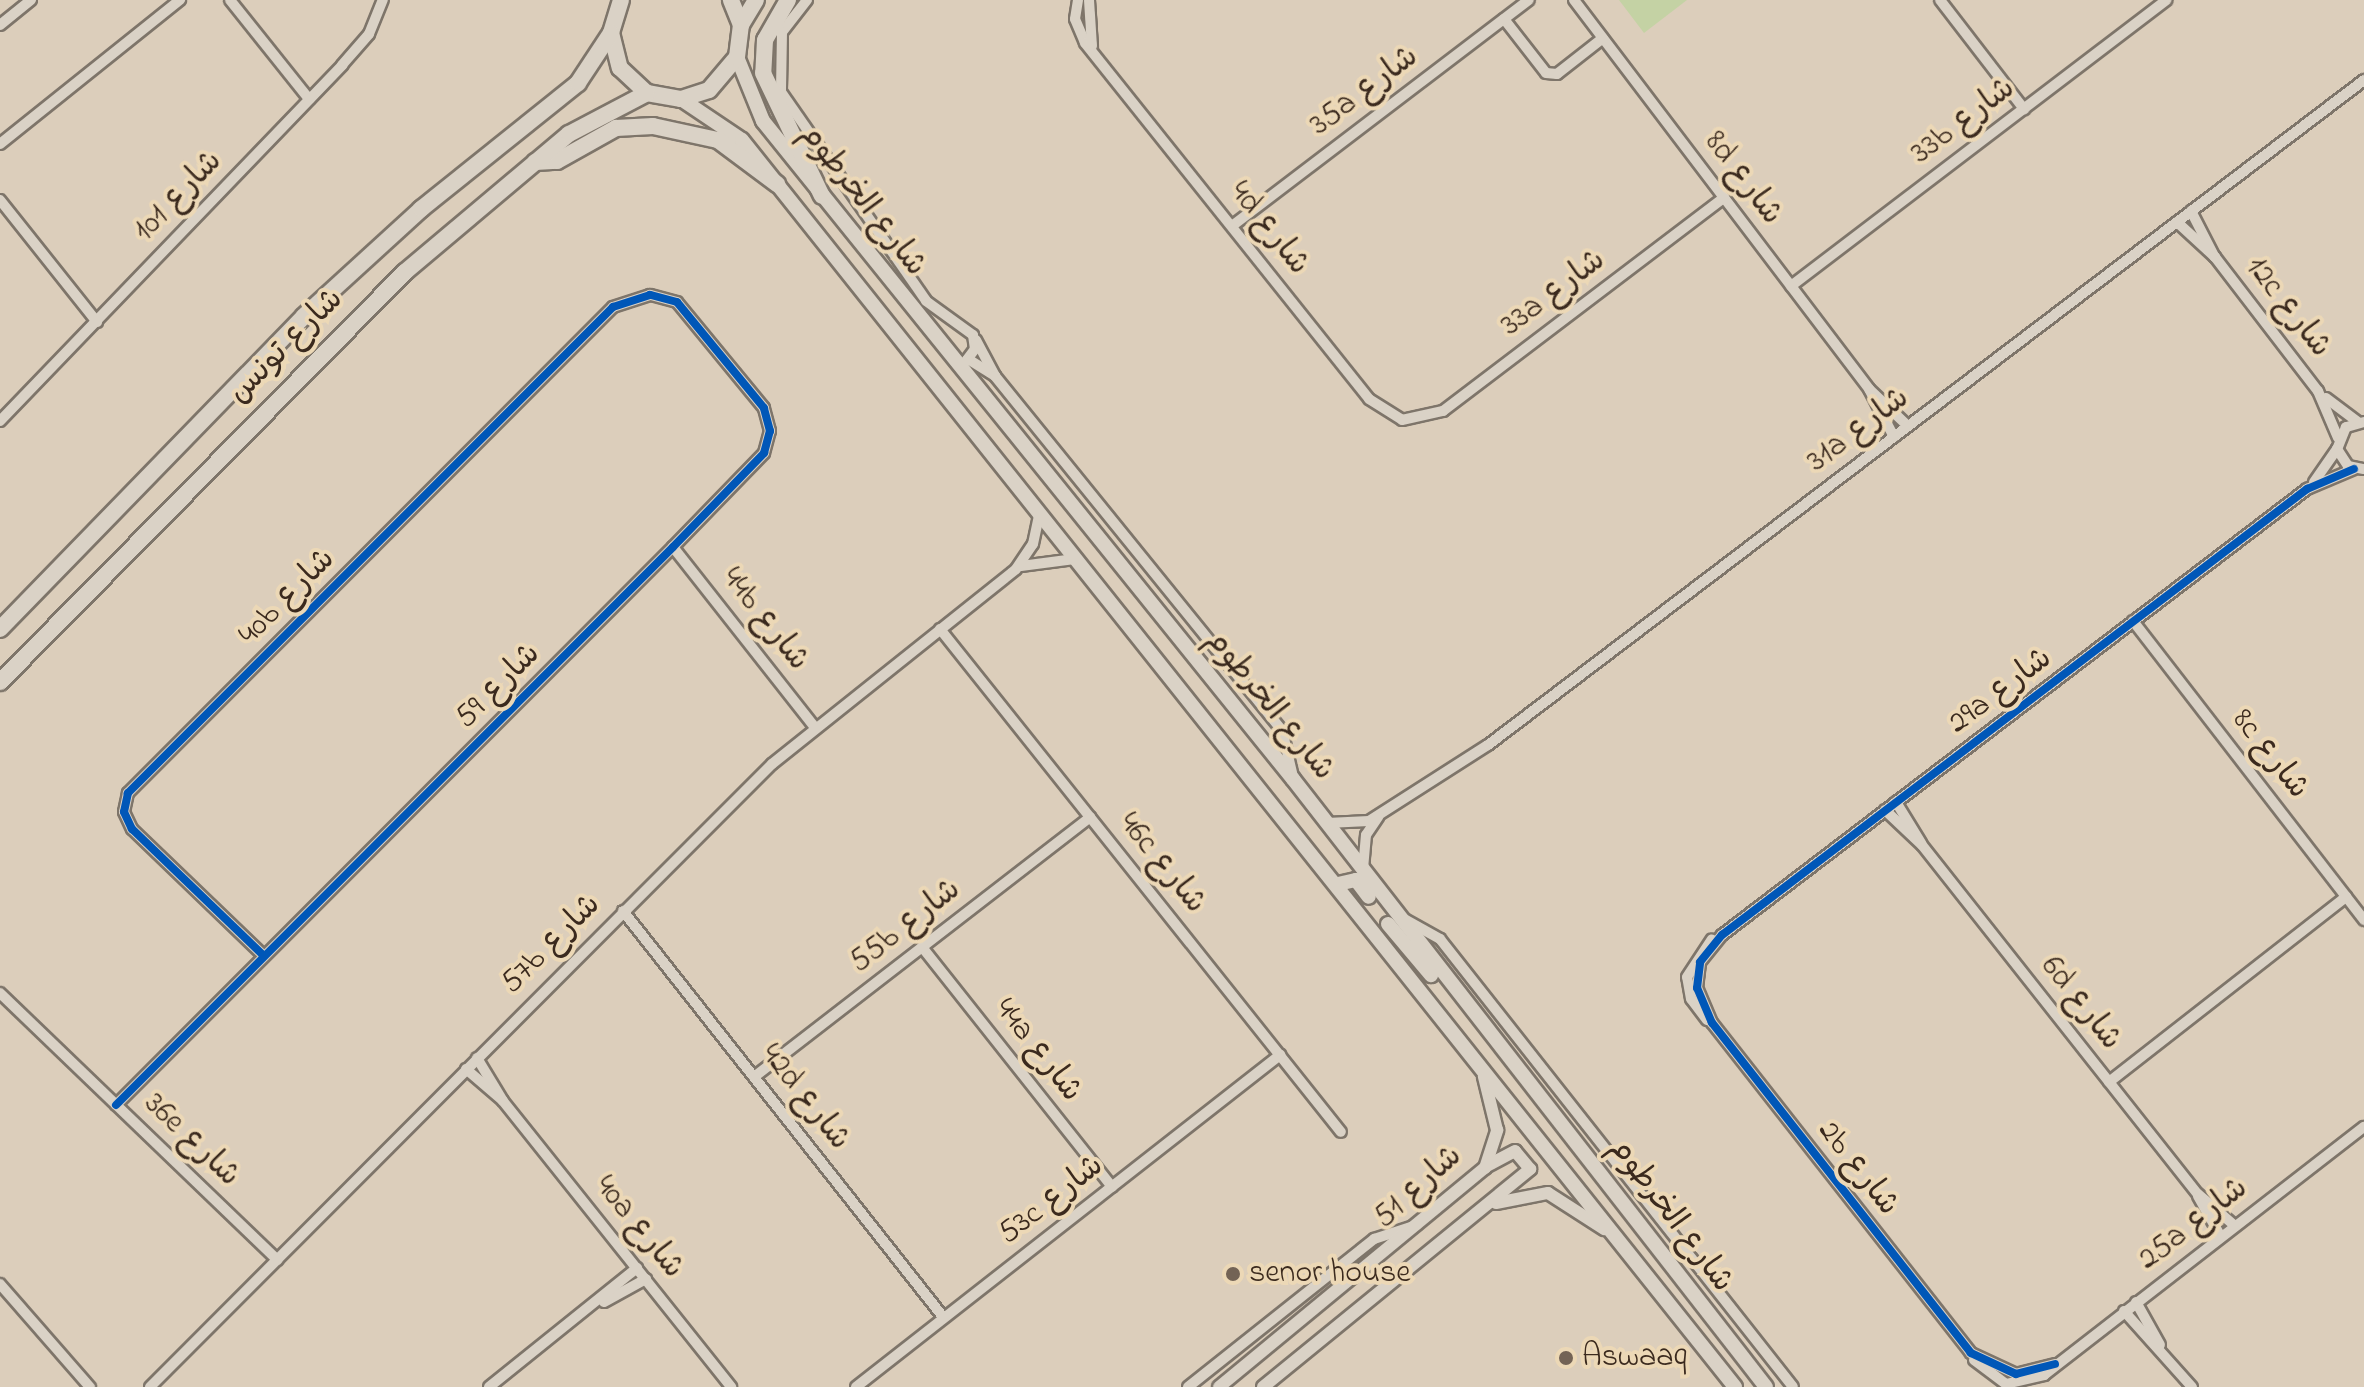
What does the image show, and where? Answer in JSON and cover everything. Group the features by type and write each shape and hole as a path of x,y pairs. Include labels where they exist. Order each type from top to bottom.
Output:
{"main road":[{"path":"731,0 741,25"},
{"path":"617,3 611,33 620,68 647,93 681,99 709,90 737,57 741,25 756,0"},
{"path":"788,0 765,40 763,73 822,196"},
{"name":"شارع تونس","path":"0,629 304,316 439,193 578,83 611,33"},
{"name":"شارع الخرطوم","path":"737,57 756,111 822,196 962,362 1293,779 1363,871 1391,914 1766,1387"},
{"name":"شارع تونس","path":"0,682 345,326 535,162 608,108 647,93"},
{"name":"شارع الخرطوم","path":"681,99 731,129 777,184 1039,515 1471,1049 1735,1387"},
{"path":"535,162 557,161 616,128 653,126 718,140 777,184"},
{"path":"1338,884 1358,882 1407,951 1454,992"}],"street":[{"path":"0,25 31,0"},
{"path":"0,144 180,0"},
{"path":"230,0 309,99"},
{"name":"شارع 101","path":"0,421 369,34 383,0"},
{"path":"807,0 782,32 781,92 918,291 975,339 995,376 1282,730 1293,779"},
{"path":"1078,0 1080,13"},
{"path":"1080,13 1089,0"},
{"name":"35a شارع","path":"1232,226 1529,0"},
{"name":"8d شارع","path":"1574,0 1869,389 1908,426"},
{"path":"1940,0 2024,109"},
{"name":"33b شارع","path":"1791,286 2024,109 2152,5 2167,0"},
{"name":"4d شارع","path":"1080,13 1081,38 1369,399 1412,422"},
{"path":"1504,19 1546,73 1557,74 1603,38"},
{"name":"31a شارع","path":"1327,823 1380,815 1488,745 2364,80"},
{"name":"33a شارع","path":"1412,422 1443,411 1724,198"},
{"path":"0,200 97,322"},
{"name":"12c شارع","path":"2191,211 2215,257"},
{"name":"12c شارع","path":"2177,222 2215,257 2318,391 2361,422"},
{"name":"شارع 59","path":"116,1105 757,462 770,431 764,408 688,312 650,295"},
{"name":"40b شارع","path":"264,956 132,829 124,812 128,793 613,307 650,295"},
{"path":"975,339 962,362 995,376"},
{"name":"8d شارع","path":"1869,389 1894,437"},
{"name":"12c شارع","path":"2318,391 2337,444 2361,470"},
{"name":"29a شارع","path":"2307,489 2337,444 2361,422"},
{"name":"29a شارع","path":"1692,977 1696,953 2307,489 2361,470"},
{"name":"57b شارع","path":"1016,569 1033,544 1039,515"},
{"name":"44b شارع","path":"673,547 814,726"},
{"name":"57b شارع","path":"150,1387 623,911 814,726 1016,569 1044,558 1075,559"},
{"name":"8c شارع","path":"2133,621 2364,920"},
{"name":"46c شارع","path":"940,629 1341,1132"},
{"name":"6d شارع","path":"1896,802 1922,845 2198,1194 2221,1237"},
{"name":"6d شارع","path":"1885,810 1922,845"},
{"path":"1363,871 1366,835 1380,815"},
{"name":"55b شارع","path":"754,1077 1090,817"},
{"path":"2109,1082 2346,897"},
{"name":"42d شارع","path":"623,911 944,1318"},
{"path":"1391,914 1440,939 1793,1387"},
{"name":"44a شارع","path":"922,947 1112,1187"},
{"name":"2b شارع","path":"1692,977 1694,1007 1712,1023 1997,1382"},
{"name":"36e شارع","path":"0,993 277,1260"},
{"name":"شارع 51","path":"1219,1387 1423,1225 1485,1168 1495,1115 1471,1049"},
{"name":"53c شارع","path":"856,1387 1280,1055"},
{"name":"40a شارع","path":"477,1058 503,1101 731,1387"},
{"name":"40a شارع","path":"466,1069 503,1101"},
{"name":"25a شارع","path":"1997,1382 2030,1383 2364,1127"},
{"path":"1471,1212 1530,1169 1515,1151 1485,1168"},
{"name":"شارع 51","path":"1263,1387 1471,1212 1521,1193 1548,1193 1620,1242"},
{"name":"6d شارع","path":"2198,1194 2235,1226"},
{"path":"1188,1387 1374,1239 1423,1225"},
{"path":"602,1303 637,1268"},
{"path":"489,1387 602,1303 646,1279"},
{"path":"0,1284 90,1387"},
{"path":"2136,1302 2161,1347"},
{"path":"2124,1311 2161,1347 2192,1387"},
{"name":"2b شارع","path":"1971,1353 2006,1373"},
{"name":"25a شارع","path":"2006,1373 2055,1364"}],"green space":[{"path":"1619,0 1687,0 1644,33"}],"cycle path":[{"path":"116,1105 764,453 770,431 764,408 677,302 650,295 613,307 128,793 124,812 132,829 264,956"},
{"path":"2055,1364 2016,1374 1971,1353 1712,1023 1697,988 1700,962 1722,935 2307,489 2354,469"}],"place":[{"name":"senor house","path":"1233,1274"},
{"name":"Aswaaq","path":"1566,1358"}]}
